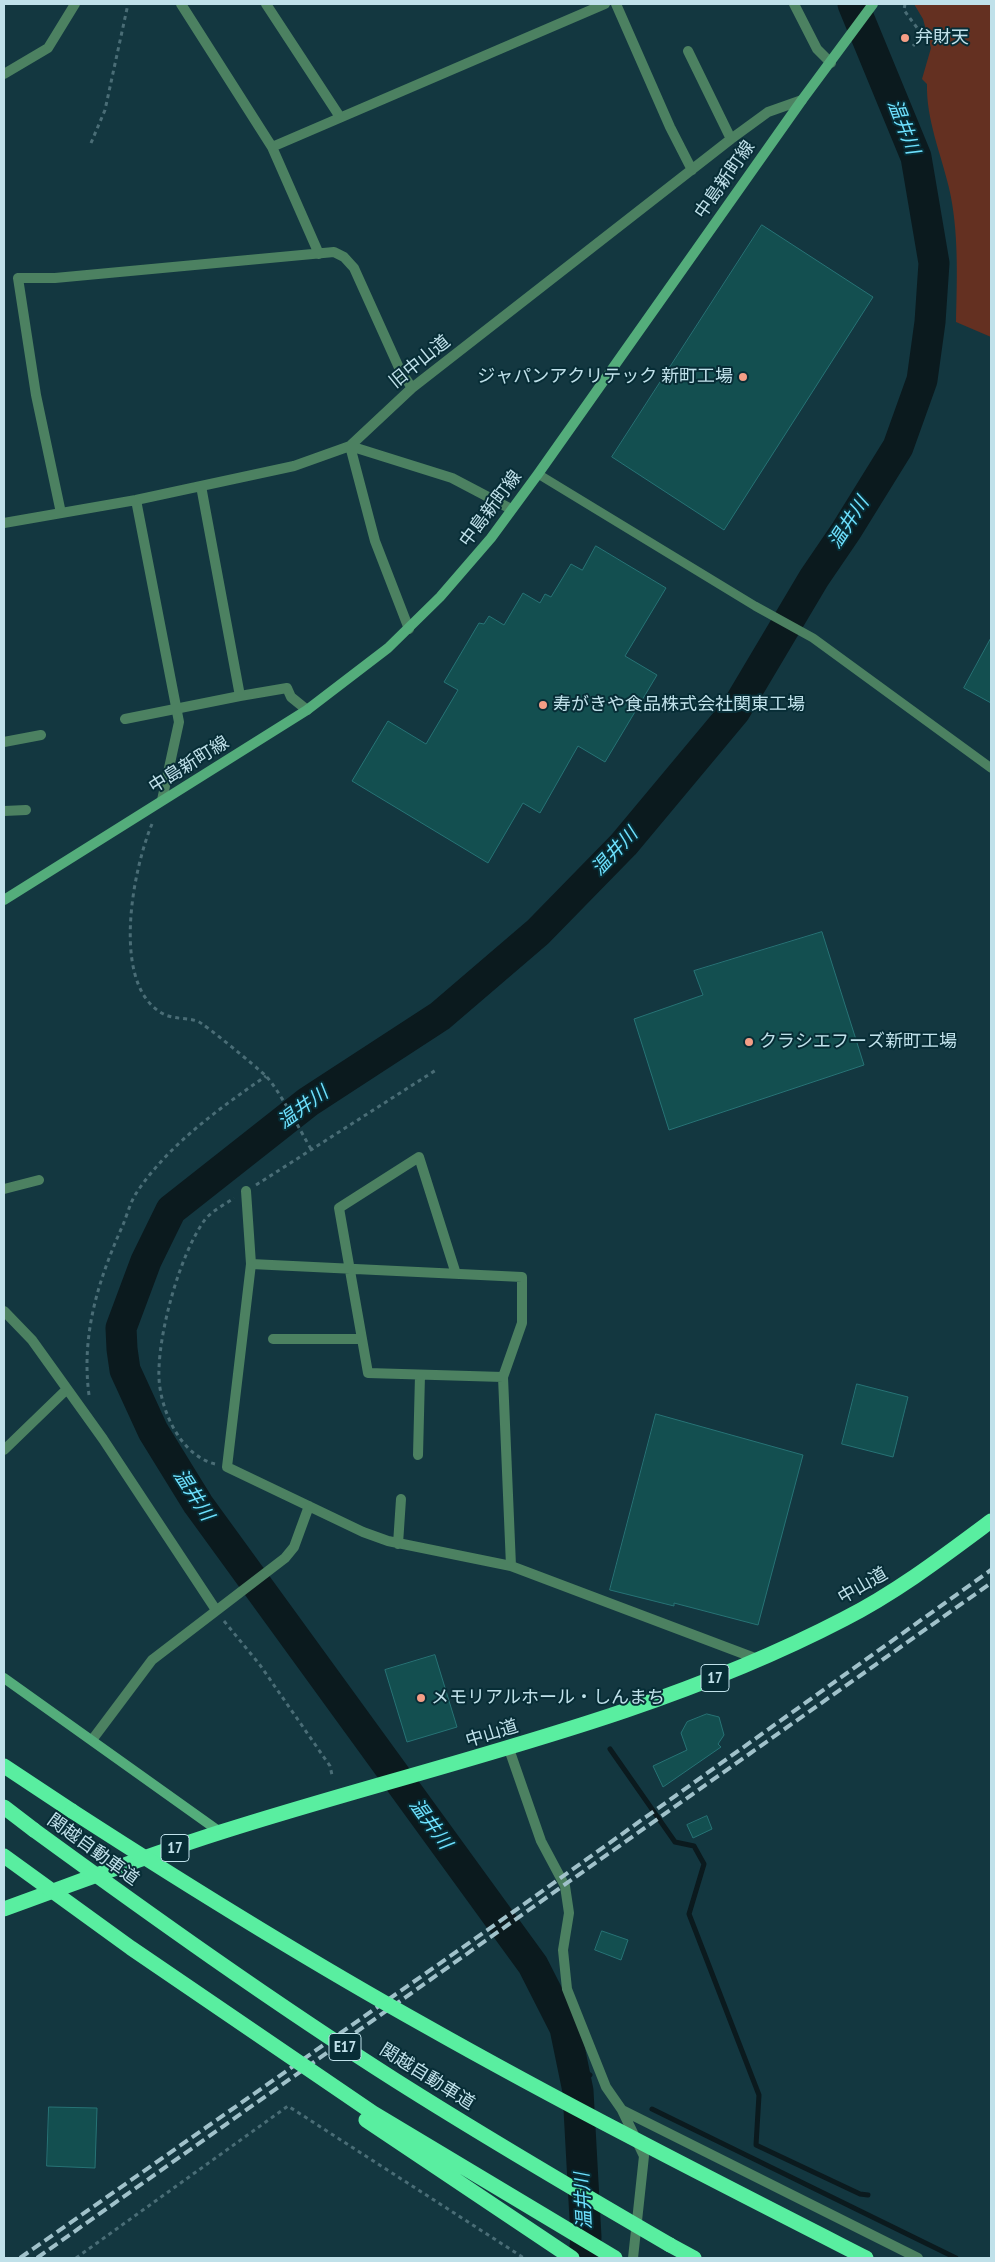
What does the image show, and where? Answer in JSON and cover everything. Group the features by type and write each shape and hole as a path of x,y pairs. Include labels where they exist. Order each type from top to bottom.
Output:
{"highway":[{"name":"中山道","path":"4,1909 220,1832 412,1777 632,1709 760,1660 846,1618 907,1582 991,1521"},
{"path":"4,1766 277,1940 423,2024 565,2103 866,2258"},
{"name":"関越自動車道","path":"4,1807 155,1918 394,2079 520,2158 694,2258"},
{"name":"E17","path":"4,1856 131,1948 373,2113 615,2258"},
{"path":"131,1948 229,2023 320,2088 572,2258"}],"main road":[{"name":"中島新町線","path":"4,900 307,710 360,671 409,629 468,565 538,474 802,100 873,4"},
{"path":"4,1678 220,1832"}],"street":[{"path":"4,74 48,48 74,4"},
{"path":"181,4 272,146 319,254"},
{"path":"266,4 340,117"},
{"path":"579,4 584,14"},
{"path":"272,146 605,4"},
{"path":"616,4 670,127 692,170"},
{"path":"794,4 817,49 830,63"},
{"path":"688,51 732,139"},
{"name":"旧中山道","path":"4,523 136,500 294,466 350,446 412,388 732,139 768,112 802,100"},
{"path":"61,514 36,395 18,278 55,278 334,252 344,257 354,268 400,370 412,388"},
{"path":"350,446 452,478 511,509"},
{"path":"350,446 375,541 409,629"},
{"path":"201,486 240,696"},
{"path":"136,500 179,722 162,800"},
{"path":"125,719 288,688 292,697 307,710"},
{"path":"4,742 41,735"},
{"path":"4,811 26,810"},
{"path":"456,1274 419,1157 339,1208 368,1373 503,1377"},
{"path":"4,1188 40,1180"},
{"path":"246,1191 251,1264 227,1467 363,1532 398,1544 511,1566 760,1660"},
{"path":"251,1264 522,1278 522,1323 503,1377 511,1566"},
{"path":"4,1311 32,1340 66,1390 103,1439 217,1609"},
{"path":"273,1339 362,1339"},
{"path":"418,1455 420,1375"},
{"path":"4,1450 66,1390"},
{"path":"398,1544 401,1499"},
{"path":"92,1740 152,1660 271,1569 294,1546 309,1506"},
{"path":"509,1748 541,1841 564,1886 569,1913 563,1950 568,1989 606,2087 622,2110 644,2156 633,2258"},
{"path":"622,2110 918,2258"}],"lane":[{"path":"538,474 756,606 813,638 991,768"}],"path":[{"path":"91,143 105,110 128,4"},
{"path":"905,4 904,10 920,32 920,38 912,46"},
{"path":"162,800 149,831 132,891 131,953 134,979 142,995 160,1012 176,1019 198,1021 266,1076 311,1149"},
{"path":"90,1403 86,1345 93,1306 110,1253 136,1193 152,1173 190,1134 222,1106 266,1076"},
{"path":"217,1609 260,1665 330,1766 332,1775"},
{"path":"76,2258 288,2106 524,2258"}],"shaded area":[{"path":"914,4 991,4 991,337 956,322 957,255 952,204 931,123 927,84 922,79 931,48 923,19"}],"building":[{"name":"ジャパンアクリテック 新町工場","path":"762,225 873,297 724,530 612,457"},
{"name":"寿がきや食品株式会社関東工場","path":"596,546 666,588 625,656 657,675 605,762 578,746 540,813 523,803 488,863 352,781 388,721 426,744 458,690 444,682 479,623 484,624 489,616 504,625 523,593 540,603 545,594 551,597 571,564 582,570"},
{"path":"991,638 991,703 964,688"},
{"name":"クラシエフーズ新町工場","path":"822,932 864,1065 669,1130 634,1019 703,995 694,971"},
{"path":"857,1384 908,1397 893,1457 842,1444"},
{"path":"656,1414 803,1455 758,1625 674,1603 674,1606 610,1590"},
{"name":"メモリアルホール・しんまち","path":"435,1655 457,1727 407,1742 385,1670"},
{"path":"707,1714 719,1717 724,1735 718,1744 721,1747 663,1787 653,1766 687,1750 681,1733 687,1722"},
{"path":"707,1816 712,1829 693,1838 687,1825"},
{"path":"602,1931 628,1940 621,1960 595,1950"},
{"path":"49,2107 97,2108 95,2168 47,2166"}],"waterway":[{"name":"温井川","path":"584,2258 586,2237 578,2091 565,2028 533,1965 198,1504 153,1431 125,1370 121,1328 146,1261 171,1210 308,1102 440,1016 538,932 624,844 735,711 814,578 846,531 898,447 922,380 930,322 934,263 916,157 853,4"},
{"path":"610,1749 675,1842 694,1846 704,1864 689,1914 759,2095 756,2145 860,2194 868,2195"},
{"path":"573,2066 590,2075"},
{"path":"652,2109 956,2258"}],"railway":[{"path":"20,2258 513,1912 991,1570"},
{"path":"37,2258 991,1583"}],"place":[{"name":"弁財天","path":"905,38"},
{"name":"ジャパンアクリテック 新町工場","path":"743,377"},
{"name":"寿がきや食品株式会社関東工場","path":"543,705"},
{"name":"クラシエフーズ新町工場","path":"749,1042"},
{"name":"メモリアルホール・しんまち","path":"421,1698"}]}
